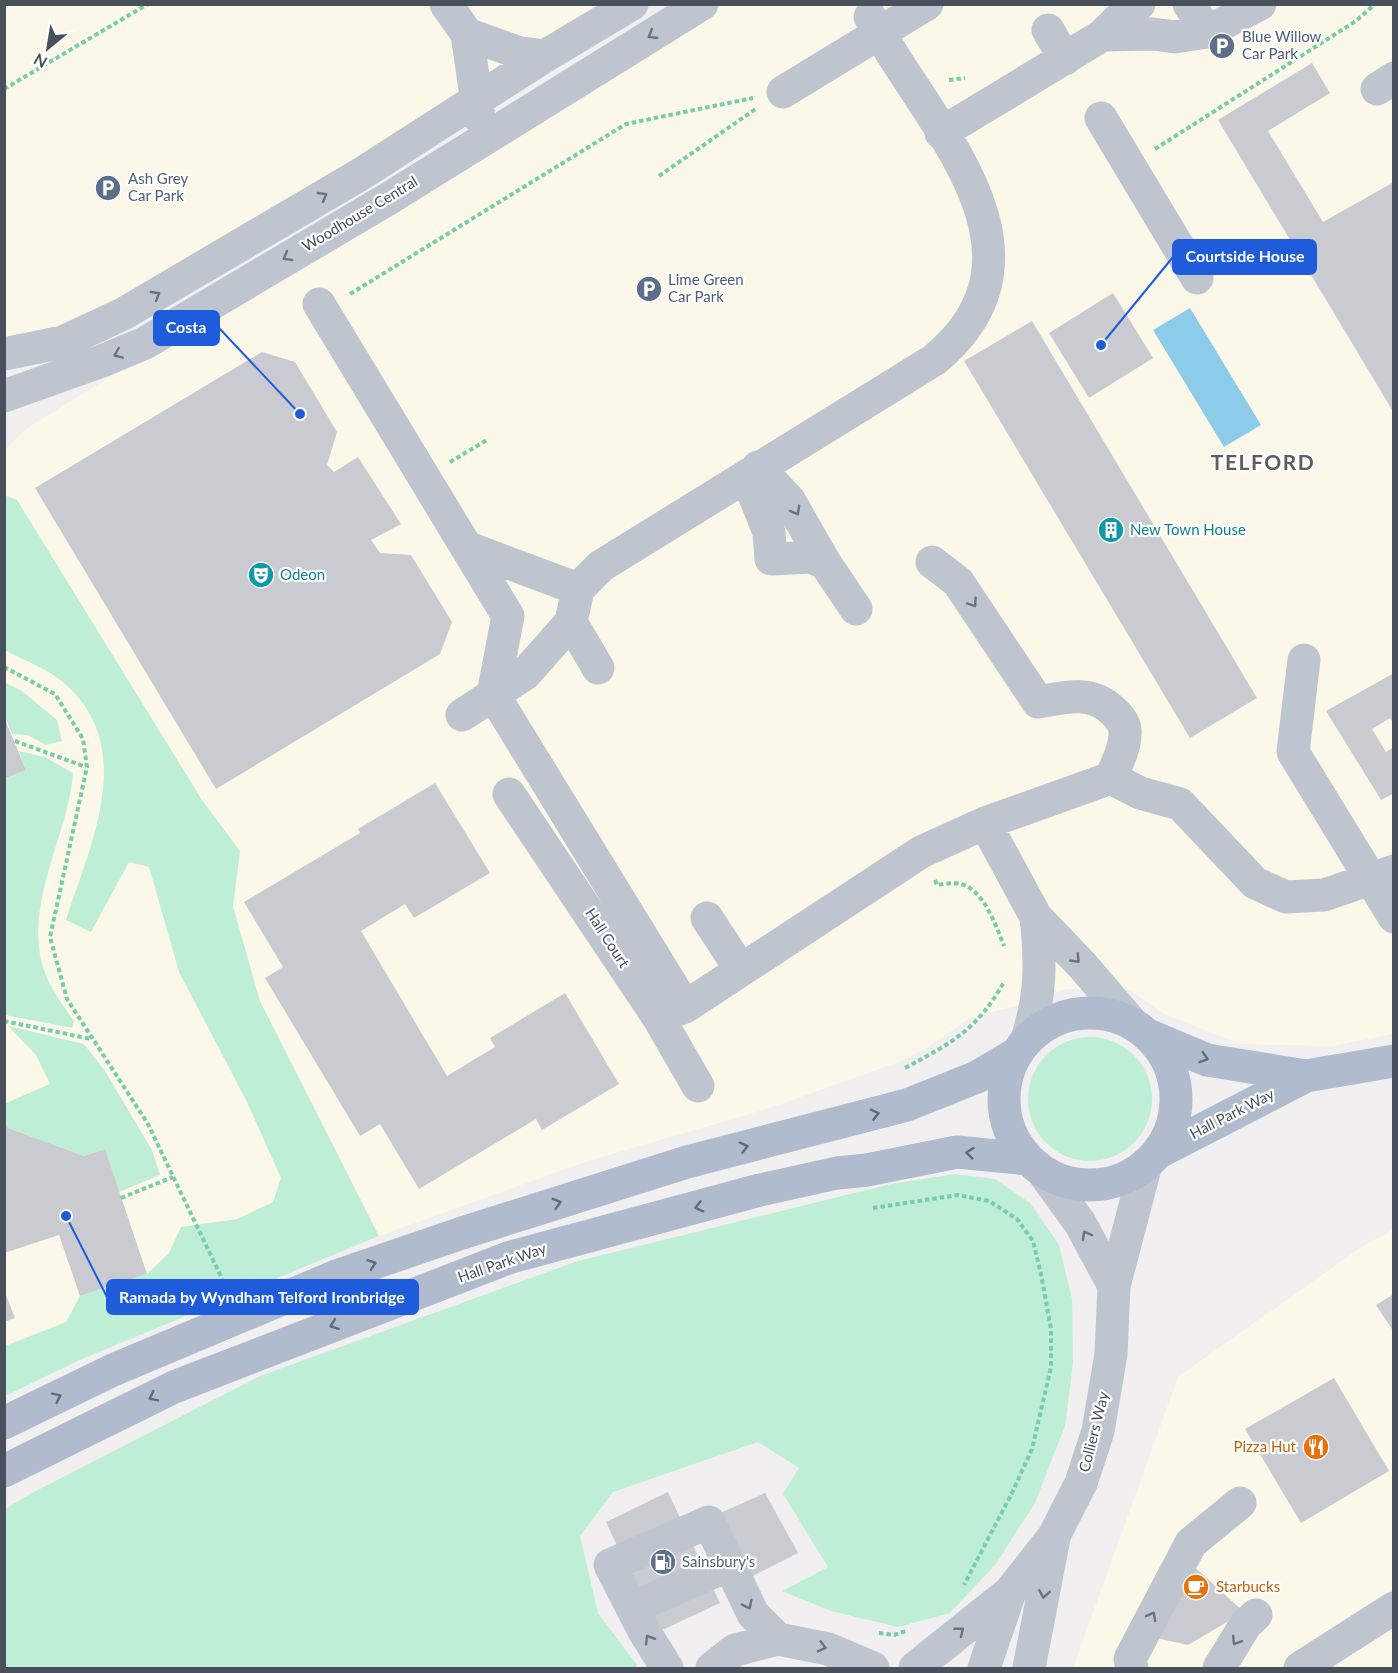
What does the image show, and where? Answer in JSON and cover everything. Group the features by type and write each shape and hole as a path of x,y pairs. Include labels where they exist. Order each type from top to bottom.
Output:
{"main road":[{"path":"4,1423 113,1370 339,1275 462,1233 687,1162 907,1106 977,1077 1021,1047 1044,1025 1065,1016 1087,1012 1110,1014 1140,1029 1165,1056 1174,1081 1176,1106 1170,1131 1152,1159 1123,1178 1096,1185 1069,1183 1036,1166 1012,1136 1004,1108 1005,1080 1021,1047"},
{"name":"Hall Park Way","path":"1140,1029 1207,1060 1306,1076"},
{"name":"Hall Park Way","path":"1152,1159 1306,1076 1394,1061"},
{"name":"Hall Park Way","path":"4,1471 174,1387 511,1257 760,1190 837,1173 867,1170 957,1152 1036,1166"}],"street":[{"path":"446,4 467,34 478,99 481,140"},
{"path":"4,354 63,342 123,314 361,174 632,4"},
{"name":"Woodhouse Central","path":"4,396 145,343 388,199 702,4"},
{"path":"783,92 927,4"},
{"path":"941,133 1103,35 1139,4"},
{"path":"1189,4 1206,32"},
{"path":"1103,35 1153,34 1175,37 1206,32 1260,4"},
{"path":"462,715 525,674 571,622 578,589 601,566 934,360 956,340 978,308 987,278 990,246 982,210 972,187 941,133 866,11"},
{"path":"1048,30 1065,58"},
{"path":"467,34 520,53 546,56"},
{"path":"1101,118 1197,278"},
{"path":"319,304 508,616 493,694 671,1012 741,970 921,852 985,823 1111,778 1140,793 1180,804 1255,883 1286,897 1324,895 1382,875"},
{"path":"758,467 755,497 769,532 771,559 811,557 825,563"},
{"path":"758,467 789,500 825,563 856,609"},
{"path":"466,547 578,589"},
{"path":"932,562 958,582 1038,702 1073,695 1091,698 1101,700 1119,717 1126,732 1111,778"},
{"path":"571,622 598,668"},
{"path":"1304,660 1293,752 1382,875 1394,917"},
{"name":"Hall Court","path":"509,794 671,1012 698,1086"},
{"path":"985,823 1036,917 1140,1029"},
{"path":"1021,1047 1035,1015 1041,959 1036,917"},
{"path":"708,918 741,970"},
{"name":"Colliers Way","path":"915,1668 1010,1592 1054,1536 1081,1483 1098,1431 1111,1354 1114,1286 1152,1159"},
{"path":"1036,1166 1080,1223 1114,1286"},
{"path":"1132,1668 1130,1659 1191,1543 1240,1503"},
{"path":"667,1668 610,1565 709,1522 753,1614 778,1639"},
{"path":"1029,1668 1054,1536"},
{"path":"632,1608 729,1565"},
{"name":"Colliers Way","path":"984,1668 1010,1592"},
{"path":"1300,1668 1394,1608"},
{"path":"1219,1668 1246,1624 1256,1615"},
{"path":"711,1668 735,1650 778,1639 828,1648 873,1668"}],"path":[{"path":"4,89 148,4"},
{"path":"1129,165 1356,21 1375,4"},
{"path":"942,74 950,81 968,77"},
{"path":"658,176 783,92"},
{"path":"319,304 364,287 626,124 783,92"},
{"path":"424,478 487,440"},
{"path":"4,667 56,694 83,739 87,767 50,937 67,999 91,1040 148,1124 239,1318"},
{"path":"15,741 87,767"},
{"path":"921,852 937,885 959,883 970,888 983,902 1004,945 1004,956"},
{"path":"896,1073 972,1028 989,1009 1006,978"},
{"path":"4,1022 91,1040"},
{"path":"122,1198 172,1176"},
{"path":"873,1208 958,1195 989,1201 1017,1219 1033,1241 1041,1274 1051,1329 1051,1367 1032,1449 1012,1493 962,1588"},
{"path":"872,1632 894,1635 913,1628"}],"shaded area":[{"name":"Ash Grey Car Park","path":"5,5 617,5 223,243 64,329 5,341"},
{"path":"722,5 1393,5 1393,1034 1333,1046 1241,1044 1166,1015 1130,990 1066,989 1016,1006 971,1017 930,1046 896,1063 770,1108 585,1162 379,1236 82,1359 5,1396 4,451 27,428"},
{"path":"1393,1229 1393,1668 1073,1668 1178,1377 1357,1250"}],"green space":[{"path":"4,495 17,500 202,800 240,851 233,906 260,1001 379,1236 82,1359 5,1396 5,1346 66,1322 80,1296 147,1274 169,1253 181,1227 237,1219 273,1202 281,1178 247,1102 179,972 149,867 129,862 91,932 66,920 96,828 102,797 104,766 99,736 86,708 58,678 5,650"},
{"path":"4,682 22,691 57,720 62,741 46,745 27,735 12,734 5,717"},
{"path":"19,751 45,757 73,773 69,798 42,898 39,923 39,948 45,973 54,992 74,1021 72,1028 5,1015 5,779 26,770"},
{"path":"8,1026 84,1044 105,1071 152,1150 160,1175 119,1192 105,1149 84,1156 8,1128 4,1104 50,1084 36,1055"},
{"path":"1090,1037 1114,1041 1134,1055 1148,1075 1152,1099 1148,1123 1134,1143 1114,1157 1090,1161 1066,1157 1046,1143 1032,1123 1028,1099 1032,1075 1046,1055 1066,1041"},
{"path":"955,1174 995,1179 1030,1203 1059,1245 1072,1299 1073,1363 1065,1426 1035,1503 996,1564 950,1613 898,1627 831,1611 782,1591 828,1567 783,1494 799,1468 758,1442 613,1492 580,1536 598,1613 637,1665 634,1668 5,1668 5,1509 30,1494 260,1376 578,1261 891,1184"}],"water":[{"path":"1190,308 1261,425 1224,447 1153,330"}],"building":[{"path":"1312,63 1330,93 1268,131 1323,222 1394,182 1394,413 1218,120"},
{"path":"1113,293 1153,358 1089,398 1049,333"},
{"name":"New Town House","path":"1032,321 1257,698 1190,738 964,361"},
{"path":"262,352 295,362 337,432 327,465 334,472 358,457 401,524 371,540 380,553 411,555 452,622 440,654 216,789 35,488"},
{"path":"1394,673 1394,725 1390,718 1372,729 1386,752 1394,747 1394,793 1381,800 1326,711"},
{"path":"4,717 26,770 4,779"},
{"path":"435,783 490,873 414,918 405,904 361,931 447,1076 495,1047 490,1038 565,993 619,1084 542,1130 536,1119 419,1189 380,1124 360,1136 265,978 283,967 244,902 360,833 358,829"},
{"path":"4,1120 8,1128 84,1156 105,1149 147,1274 80,1296 59,1235 4,1253"},
{"path":"4,1290 15,1318 4,1322"},
{"path":"1394,1294 1394,1332 1376,1305"},
{"name":"Pizza Hut","path":"1334,1378 1389,1471 1301,1523 1245,1429"},
{"name":"Sainsbury's","path":"668,1492 720,1603 658,1632 606,1522"},
{"path":"765,1493 798,1553 749,1578 716,1515"},
{"name":"Starbucks","path":"1189,1562 1244,1612 1188,1645 1147,1636"}],"place":[{"name":"Blue Willow Car Park","path":"1222,46"},
{"name":"Ash Grey Car Park","path":"108,188"},
{"name":"Lime Green Car Park","path":"649,289"},
{"name":"Courtside House","path":"1101,345"},
{"name":"Costa","path":"300,414"},
{"name":"New Town House","path":"1111,530"},
{"name":"Odeon","path":"261,575"},
{"name":"Ramada by Wyndham Telford Ironbridge","path":"66,1216"},
{"name":"Pizza Hut","path":"1316,1447"},
{"name":"Sainsbury's","path":"663,1562"},
{"name":"Starbucks","path":"1196,1587"}],"district":[{"name":"TELFORD","path":"1263,463"}]}
